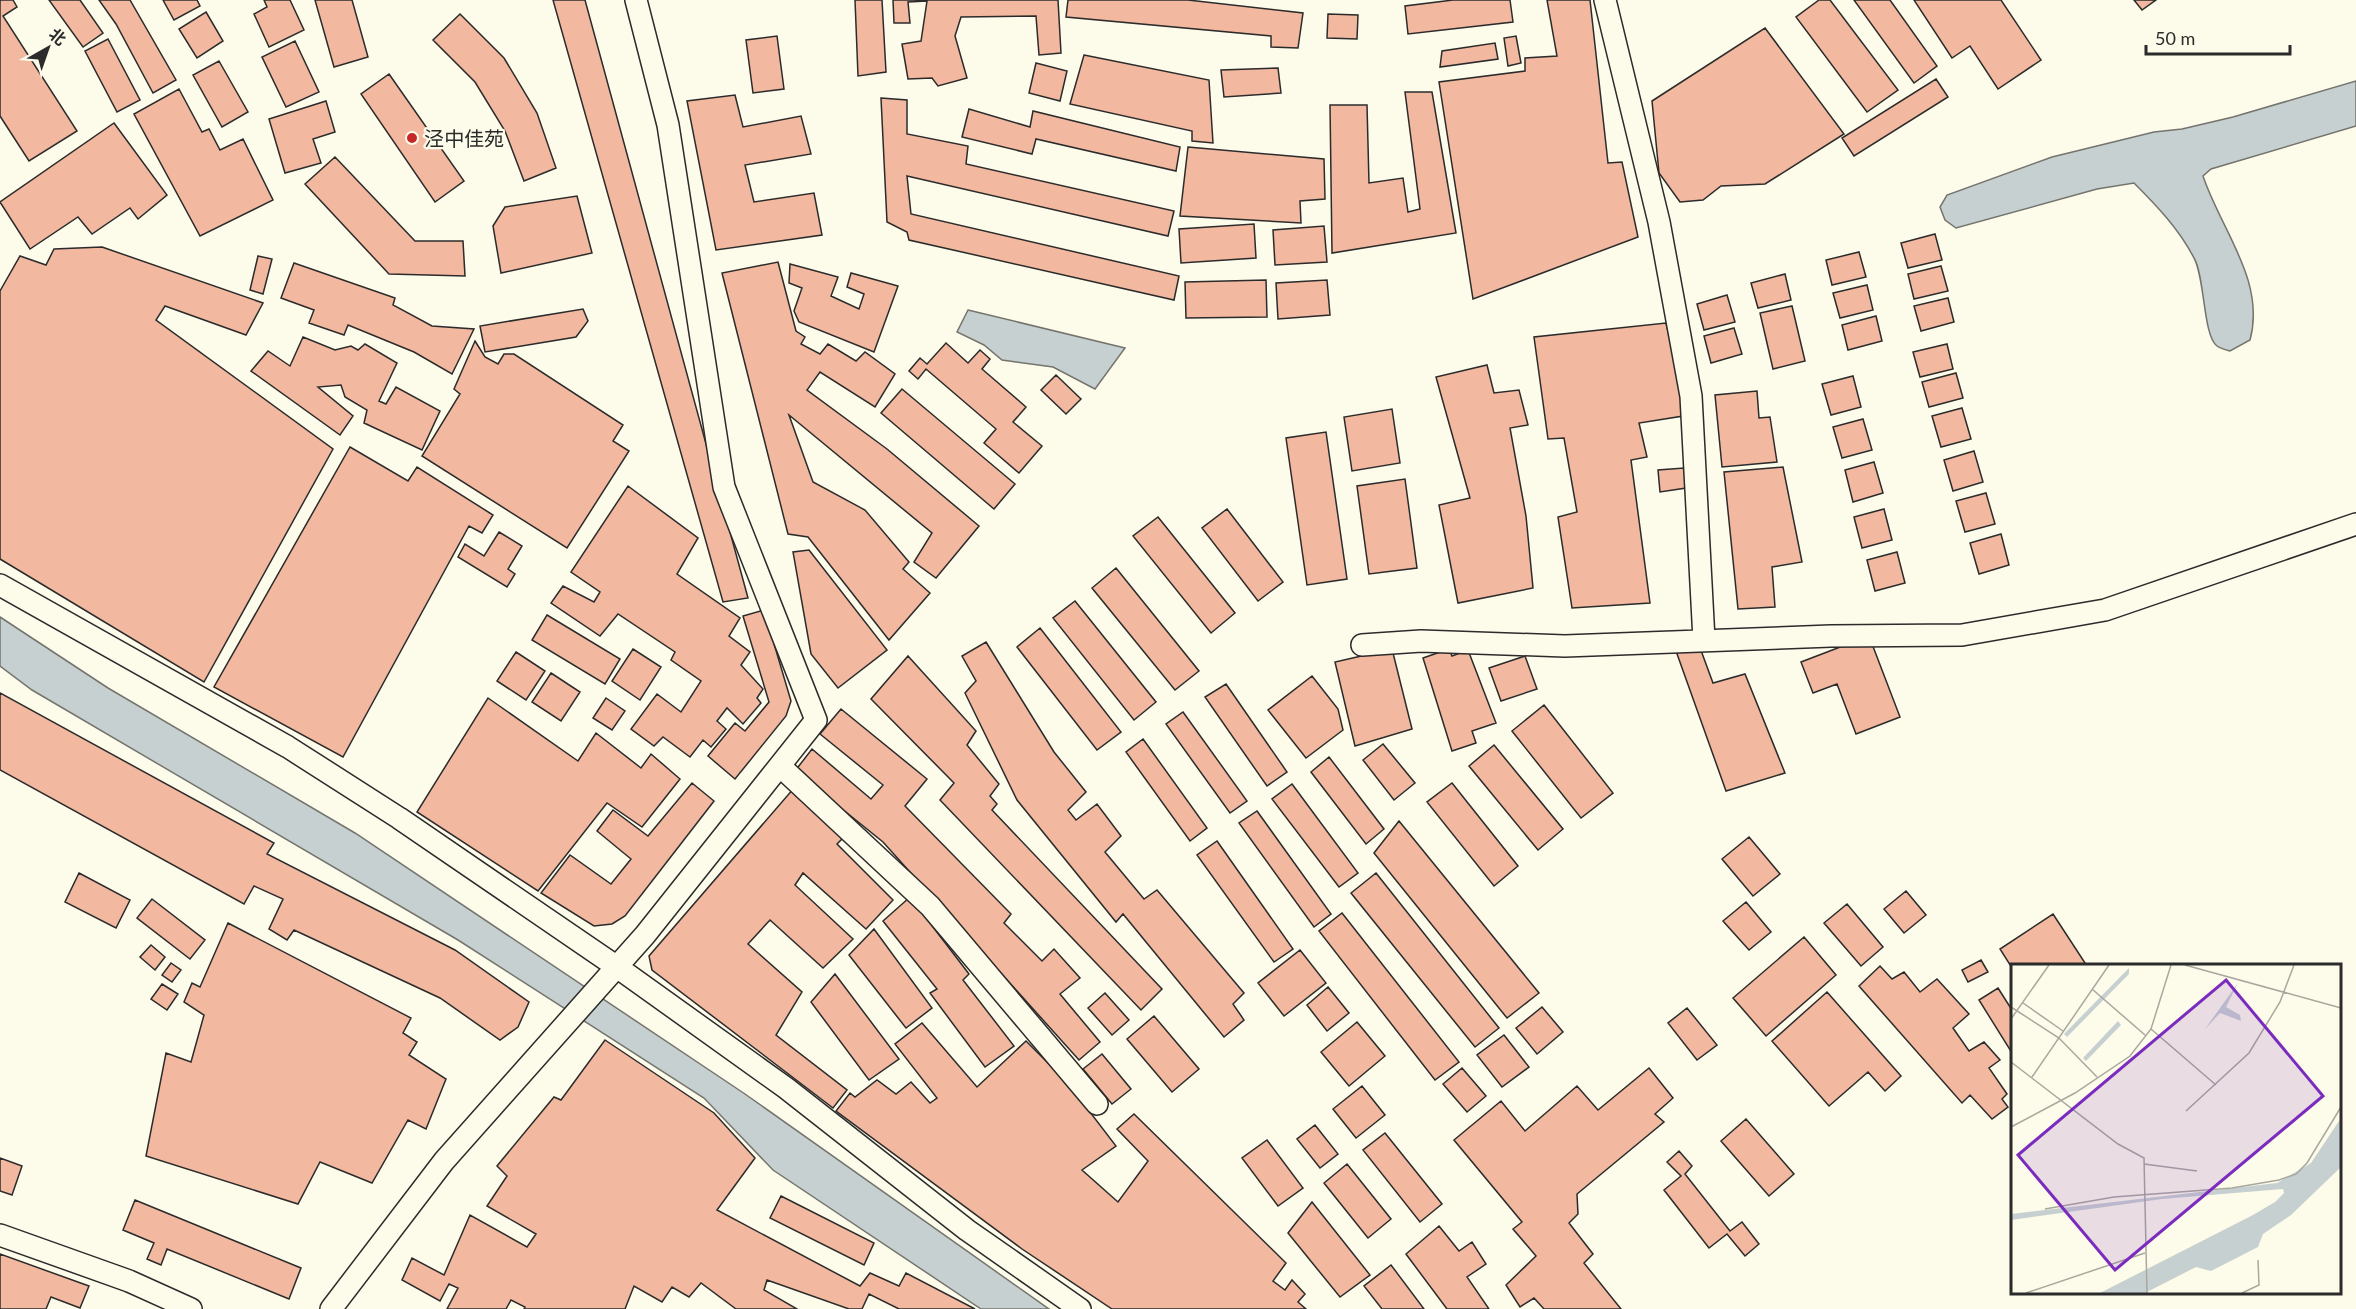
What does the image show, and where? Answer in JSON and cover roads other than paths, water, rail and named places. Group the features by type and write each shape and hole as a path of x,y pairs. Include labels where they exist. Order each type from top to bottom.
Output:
{"street":[{"path":"331,1309 444,1161 617,967 816,720 724,487 668,125 636,0"},
{"path":"1605,0 1659,222 1691,396 1704,640"},
{"path":"1362,645 1421,641 1565,646 1704,640 1962,635 2105,610 2356,524"},
{"path":"0,585 288,747 399,818 617,967 786,1088 967,1230 1080,1309"},
{"path":"780,766 930,906 1097,1104"},
{"path":"0,1235 129,1281 191,1309"}],"place":[{"name":"泾中佳苑","path":"412,138"}]}
